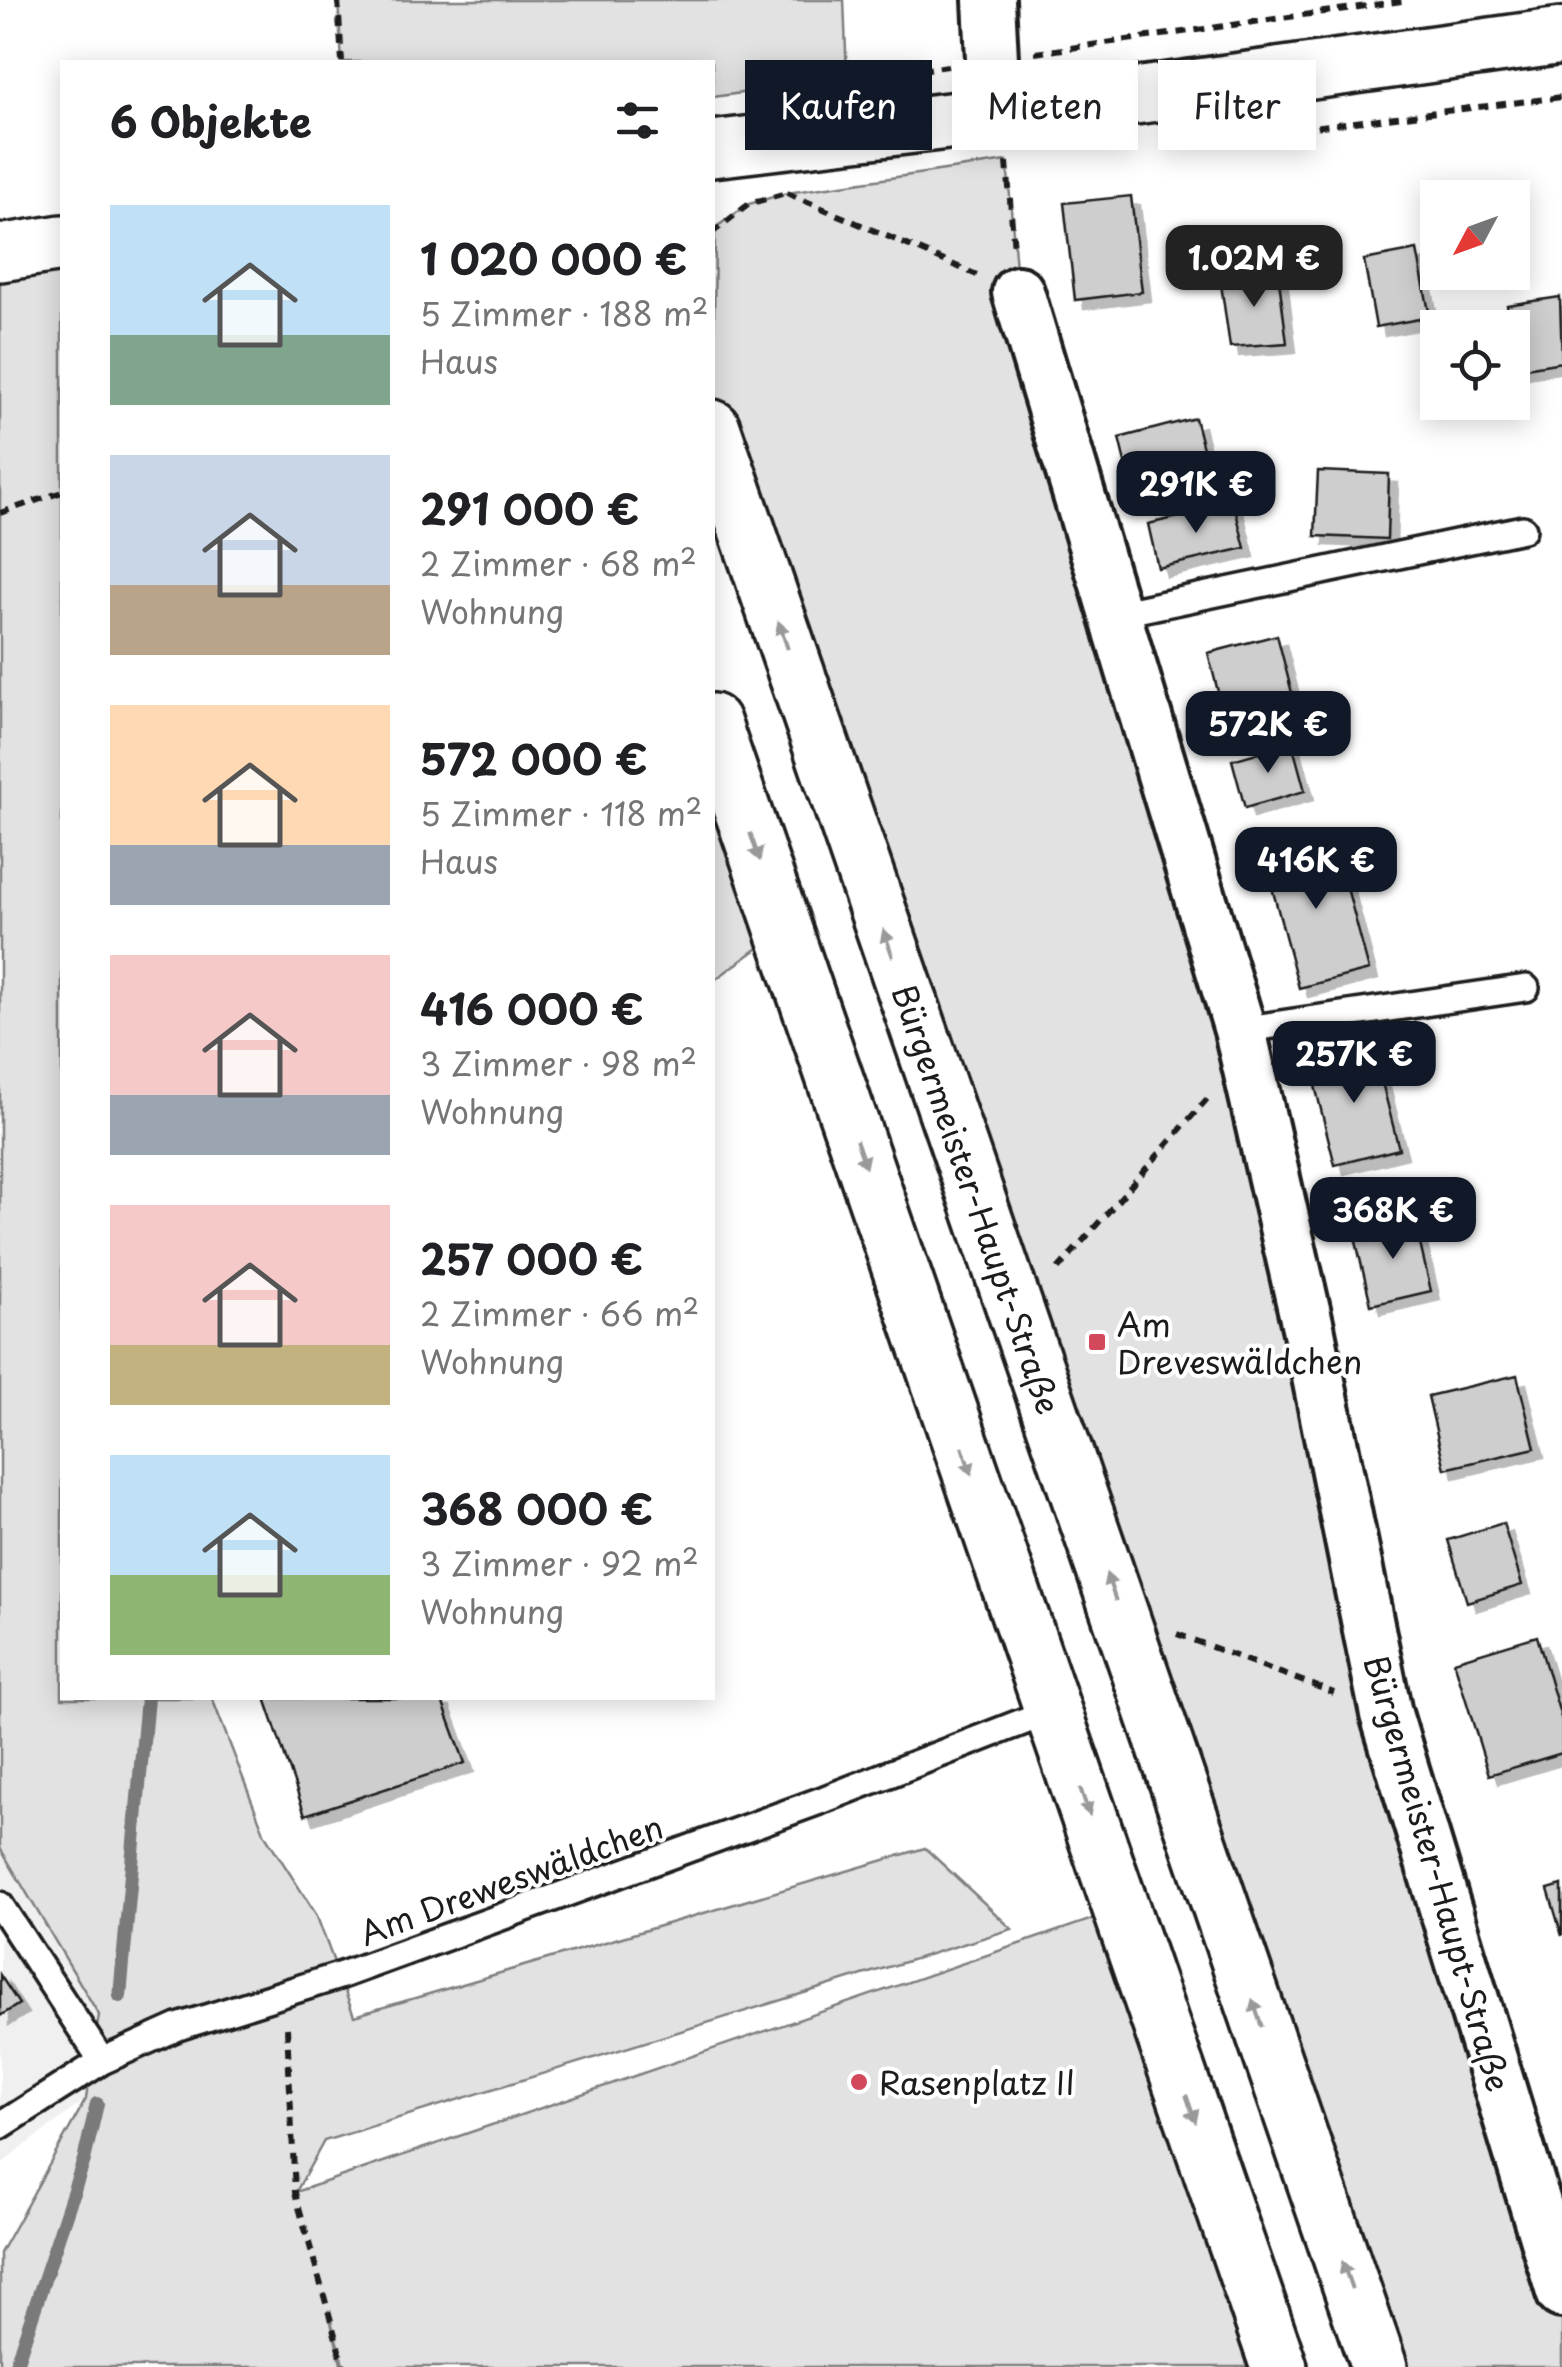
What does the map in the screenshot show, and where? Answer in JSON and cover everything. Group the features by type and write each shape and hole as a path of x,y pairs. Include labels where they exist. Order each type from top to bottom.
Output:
{"street":[{"path":"989,0 992,59"},
{"path":"715,149 1018,113 1562,36"},
{"path":"0,252 60,243"},
{"name":"Bürgermeister-Haupt-Straße","path":"1018,292 1243,1043 1308,1327 1386,1714 1562,2292"},
{"name":"Bürgermeister-Haupt-Straße","path":"715,437 1379,2367"},
{"path":"715,731 1280,2367"}],"lane":[{"path":"1116,614 1523,530"},
{"path":"1243,1043 1526,988"},
{"name":"Am Dreweswäldchen","path":"0,2126 102,2061 178,2026 342,1975 825,1799 1053,1710"},
{"path":"0,1905 102,2061"}],"path":[{"path":"338,0 342,60"},
{"path":"932,68 1409,0"},
{"path":"787,193 1018,292 1007,161"},
{"path":"0,513 60,493"},
{"path":"1062,1284 1057,1266 1243,1043"},
{"path":"1165,1629 1386,1714"},
{"path":"342,1975 288,2013 285,2057 296,2193 344,2367"}],"shaded area":[{"path":"338,0 844,0 846,60 745,60 745,92 715,97 715,60 342,60"},
{"path":"1007,161 1018,292 1308,1327 1562,2304 1562,2367 1379,2367 715,434 715,228 749,204 787,193"},
{"path":"60,245 60,1700 213,1700 265,1835 316,1914 354,2016 925,1848 1012,1929 324,2141 296,2192 1101,1916 1247,2367 344,2367 328,2310 342,2367 0,2367 0,2253 86,2099 99,2015 0,1848 0,255"},
{"path":"715,731 783,930 715,980"},
{"path":"0,1848 99,2015 86,2099 0,2165"}],"building":[{"path":"1131,196 1142,292 1075,300 1064,203"},
{"path":"1417,250 1420,290 1425,290 1429,310 1420,310 1420,319 1376,327 1364,260"},
{"path":"1278,272 1287,343 1230,347 1220,277"},
{"path":"1560,297 1562,362 1530,367 1530,310 1508,310 1507,305"},
{"path":"1195,418 1212,483 1135,503 1119,438"},
{"path":"1318,471 1389,474 1387,539 1315,536"},
{"path":"1234,504 1245,548 1158,568 1148,524"},
{"path":"1277,635 1293,697 1224,715 1208,653"},
{"path":"1292,743 1305,791 1245,808 1232,760"},
{"path":"1333,835 1369,970 1299,988 1263,854"},
{"path":"1373,1047 1399,1149 1335,1165 1309,1062"},
{"path":"1414,1218 1431,1291 1371,1305 1354,1233"},
{"path":"1517,1375 1535,1448 1445,1469 1428,1396"},
{"path":"1503,1523 1522,1585 1467,1602 1448,1540"},
{"path":"1537,1636 1562,1721 1562,1753 1489,1775 1454,1661"},
{"path":"266,1700 442,1700 465,1763 305,1815"},
{"path":"1562,1885 1562,1936 1548,1889"},
{"path":"0,1975 19,2004 0,2016"}],"waterway":[{"path":"120,1996 147,1700"},
{"path":"15,2367 84,2160 97,2104"}],"place":[{"name":"Am Dreveswäldchen","path":"1097,1342"},
{"name":"Rasenplatz II","path":"859,2082"}]}
